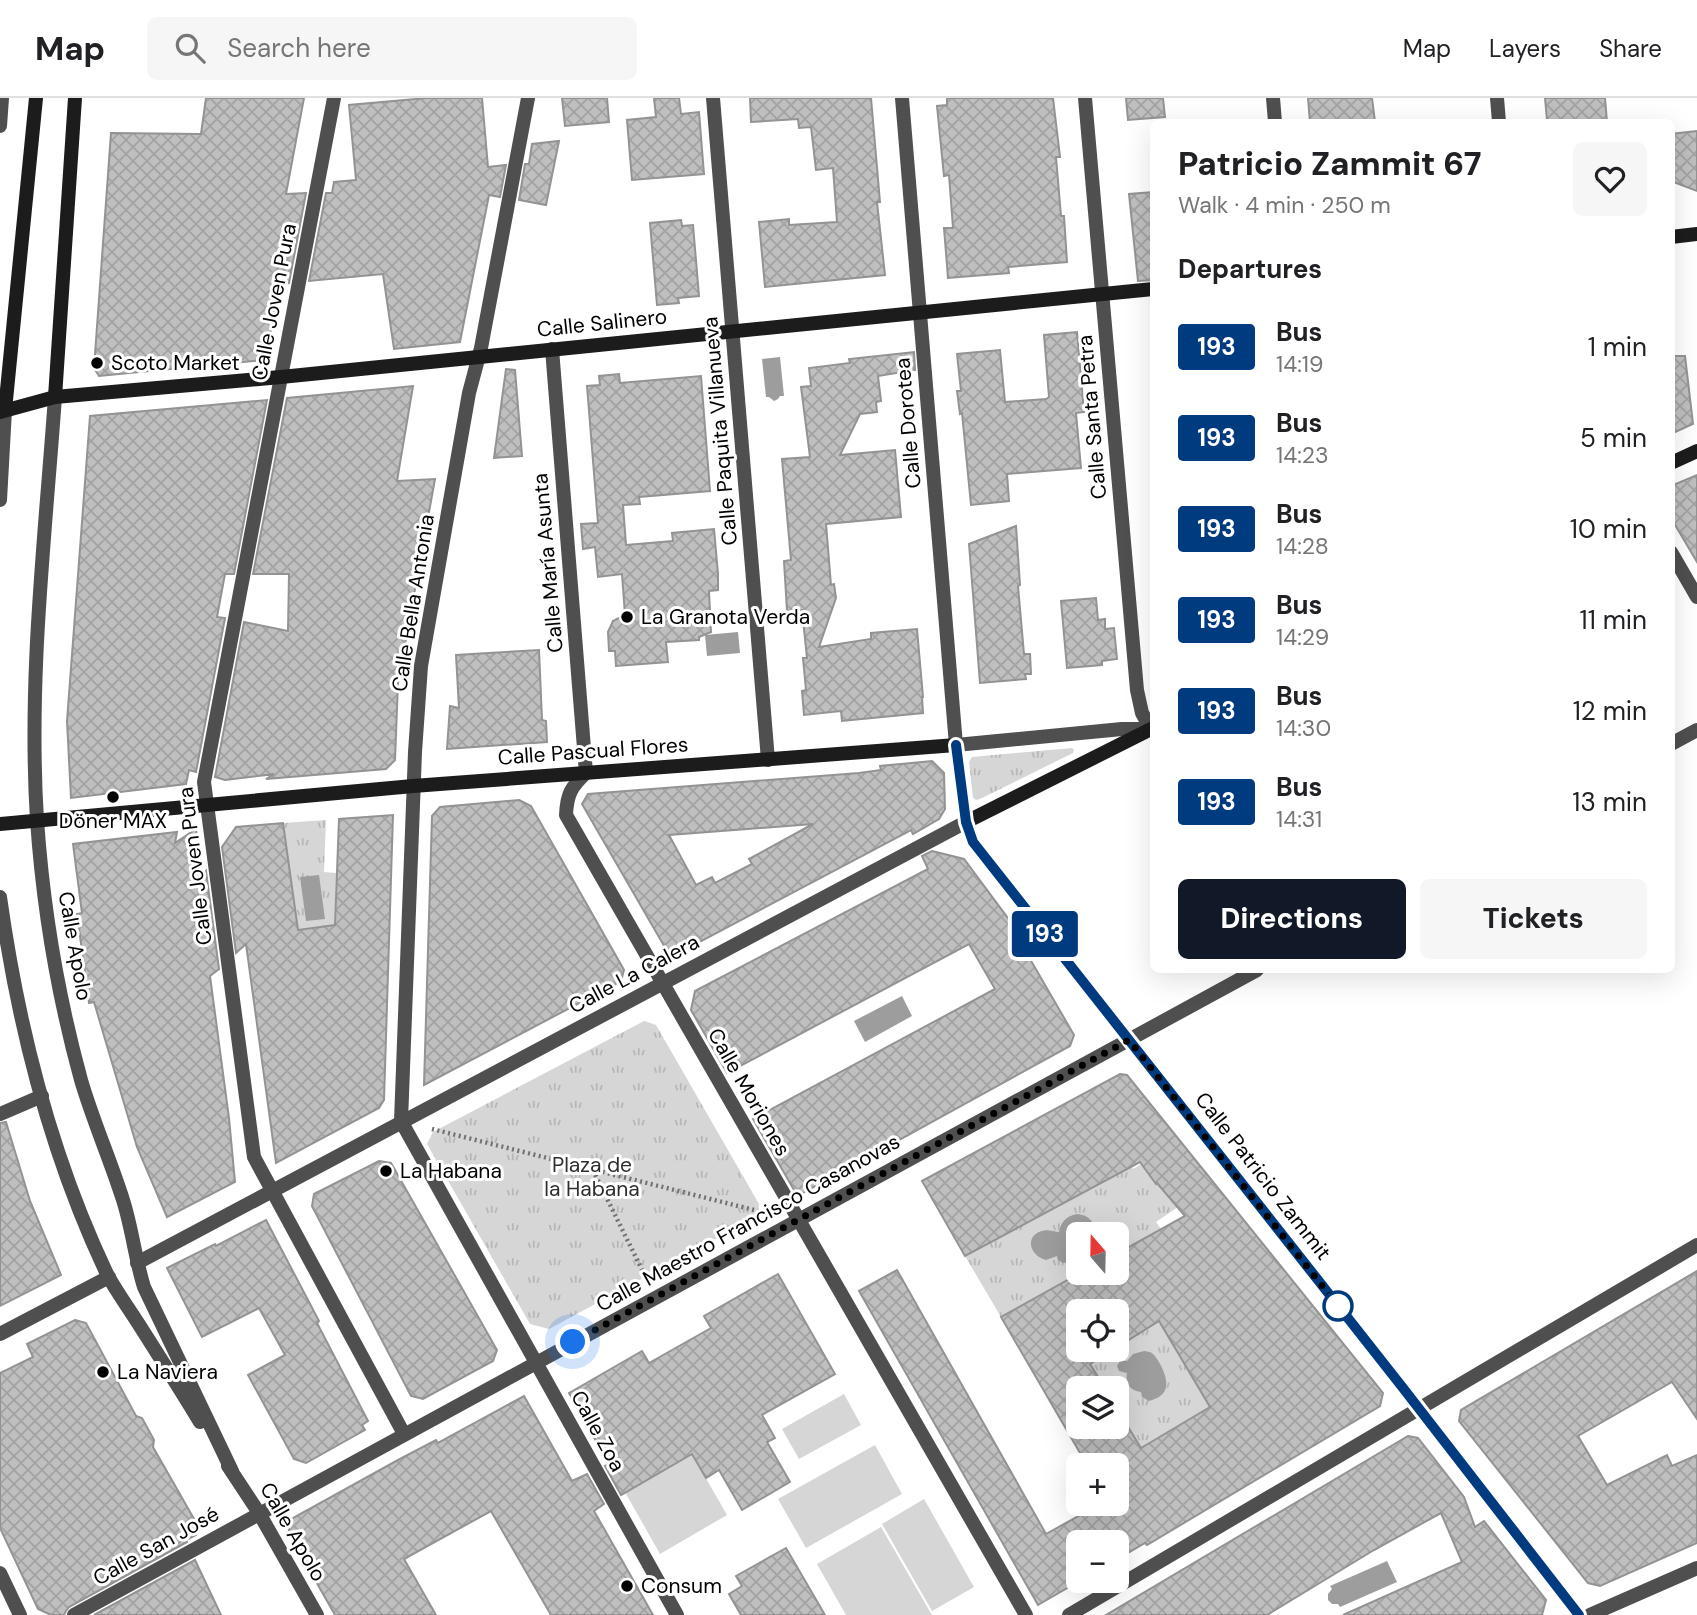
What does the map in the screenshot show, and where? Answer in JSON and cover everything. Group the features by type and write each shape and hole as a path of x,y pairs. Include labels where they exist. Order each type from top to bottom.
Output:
{"main road":[{"path":"3,411 36,98"},
{"path":"55,397 75,98"},
{"path":"1675,237 1697,234"},
{"name":"Calle Salinero","path":"3,411 55,397 281,377 1150,289"},
{"path":"1675,461 1697,451"},
{"name":"Calle La Calera","path":"966,822 1150,729"},
{"name":"Calle Pascual Flores","path":"0,824 414,786 956,745"},
{"name":"Calle Patricio Zammit","path":"956,745 966,822"}],"street":[{"path":"0,126 2,98"},
{"name":"Calle Joven Pura","path":"334,98 204,782 254,1157 404,1434"},
{"name":"Calle Bella Antonia","path":"401,1121 421,666 469,393 479,357 528,98"},
{"name":"Calle Paquita Villanueva","path":"713,98 768,760"},
{"name":"Calle Dorotea","path":"902,98 956,745"},
{"name":"Calle Santa Petra","path":"1085,98 1137,690 1142,713 1150,725"},
{"path":"1273,98 1275,119"},
{"path":"1497,98 1499,119"},
{"name":"Calle María Asunta","path":"552,349 586,773"},
{"name":"Calle Apolo","path":"55,397 36,657 34,740 37,820 51,937 69,1032 82,1082 124,1201 144,1287 232,1471"},
{"path":"0,500 3,411"},
{"path":"1675,559 1697,597"},
{"name":"Calle Pascual Flores","path":"956,745 1150,728"},
{"path":"1675,742 1697,730"},
{"name":"Calle Moriones","path":"586,773 573,785 566,799 566,815 1026,1615"},
{"name":"Calle La Calera","path":"137,1263 966,822"},
{"name":"Calle Patricio Zammit","path":"966,822 973,842 1579,1615"},
{"name":"Calle Apolo","path":"0,897 17,997 42,1096 70,1184 109,1276 259,1513 317,1615"},
{"name":"Calle Maestro Francisco Casanovas","path":"259,1513 1252,973"},
{"path":"0,1114 42,1096"},
{"name":"Calle Zoa","path":"401,1121 677,1615"},
{"path":"1069,1615 1697,1245"},
{"path":"0,1334 109,1276"},
{"name":"Calle San José","path":"74,1615 259,1513"},
{"path":"1590,1615 1697,1568"},
{"path":"0,1573 20,1615"}],"path":[{"path":"401,1121 798,1220"},
{"path":"593,1169 647,1280"}],"green space":[{"path":"1072,748 1073,753 980,799 973,798 969,762 972,757"},
{"path":"326,820 324,872 336,873 335,925 298,930 283,823"},
{"name":"Plaza de la Habana","path":"644,1021 656,1025 759,1204 758,1216 549,1329 530,1324 427,1144 433,1132"},
{"path":"1143,1163 1156,1183 1178,1207 1156,1222 1161,1229 1129,1247 1129,1222 1066,1222 1066,1281 1001,1317 965,1256 1131,1166 1133,1169"},
{"path":"1159,1321 1199,1388 1270,1372 1143,1449 1097,1449 1114,1439 1129,1439 1129,1376 1098,1376 1090,1364 1129,1362 1129,1341"},
{"path":"844,1394 861,1425 799,1459 782,1429"},
{"path":"875,1445 902,1494 806,1548 778,1499"},
{"path":"692,1454 727,1515 660,1554 625,1492"},
{"path":"924,1499 974,1587 932,1611 882,1524"},
{"path":"881,1527 932,1615 846,1615 817,1564"}],"shaded area":[{"path":"780,357 784,396 774,401 766,397 762,359"},
{"path":"738,632 740,653 707,656 705,635"},
{"path":"319,875 325,919 306,921 300,877"},
{"path":"902,996 912,1016 865,1042 854,1021"},
{"path":"1070,1216 1085,1216 1092,1222 1066,1222 1066,1263 1058,1260 1057,1256 1046,1260 1040,1258 1031,1246 1033,1237 1046,1230 1059,1232 1061,1225"},
{"path":"1144,1351 1157,1359 1166,1384 1163,1394 1158,1398 1149,1401 1142,1397 1141,1392 1131,1388 1127,1373 1119,1371 1117,1366 1119,1362 1129,1362 1133,1354"},
{"path":"1387,1561 1397,1582 1340,1607 1328,1600 1332,1589 1330,1586"}],"building":[{"path":"206,98 304,98 286,194 306,193 289,283 280,284 265,360 99,376 94,368 111,133 201,134"},
{"path":"427,98 482,98 488,167 506,165 500,197 489,195 460,342 394,349 383,274 309,281 326,193 332,193 334,182 356,180 349,105"},
{"path":"562,98 607,98 609,122 565,126"},
{"path":"654,98 679,98 681,114 699,112 704,174 632,180 627,120 656,117"},
{"path":"750,98 871,98 880,202 877,202 885,275 765,287 759,222 789,219 789,225 837,222 833,168 816,170 811,127 799,128 798,119 751,122"},
{"path":"947,98 1053,98 1067,262 1008,267 1009,273 948,278 944,228 953,228 949,175 944,176 937,106 947,105"},
{"path":"1126,98 1163,98 1165,117 1128,120"},
{"path":"1308,98 1372,98 1375,119 1310,119"},
{"path":"1545,98 1605,98 1607,119 1547,119"},
{"path":"1697,131 1697,191 1675,183 1675,134"},
{"path":"559,141 546,205 519,200 525,164 529,164 532,144"},
{"path":"1150,192 1150,280 1138,281 1129,194"},
{"path":"681,220 682,226 693,225 699,296 678,298 679,303 657,305 650,223"},
{"path":"1077,332 1084,412 1076,413 1081,468 1007,474 1009,501 971,505 962,413 960,414 957,391 961,391 957,354 1000,350 1005,402 1046,399 1049,397 1044,335"},
{"path":"914,352 915,370 878,376 881,401 876,402 877,412 860,414 840,455 895,450 901,517 826,524 831,585 834,584 836,598 819,647 871,639 871,633 917,629 923,713 842,721 841,711 804,715 802,691 806,690 803,658 807,658 802,610 787,611 784,561 791,560 782,459 810,457 801,387 811,386 809,368 850,363 849,359"},
{"path":"1675,356 1685,356 1693,424 1675,432"},
{"path":"506,369 515,370 522,456 494,458"},
{"path":"619,374 620,383 701,376 710,491 639,497 640,504 623,505 626,545 673,541 672,533 714,529 718,590 709,591 711,632 699,637 699,640 666,642 668,662 616,666 615,651 609,651 608,632 613,621 625,615 622,574 598,577 595,547 583,549 581,524 598,523 587,386 600,385 599,376"},
{"path":"413,386 397,481 435,479 398,683 395,760 386,769 266,779 274,774 225,780 215,777 244,622 288,631 289,574 253,574 287,398"},
{"path":"267,400 234,574 225,574 217,617 225,618 196,772 189,770 186,784 71,798 67,721 90,416"},
{"path":"1697,475 1697,562 1675,525 1675,484"},
{"path":"1016,526 1024,654 1030,654 1031,674 1025,674 1026,679 980,683 969,544"},
{"path":"1096,598 1098,620 1105,619 1105,629 1114,628 1117,659 1102,661 1102,665 1067,668 1061,601"},
{"path":"539,650 542,720 546,721 547,742 447,749 450,706 459,708 456,655"},
{"path":"932,761 944,773 945,809 939,819 913,834 911,830 677,954 667,951 582,804 588,794 859,773 881,770 880,766","holes":["813,824 749,859 752,864 715,883 712,877 696,885 669,835"]},
{"path":"519,800 531,806 624,970 621,981 424,1085 432,816 440,807"},
{"path":"393,815 384,1100 379,1108 276,1163 246,944 236,953 222,847 236,827 283,823 298,930 335,925 339,819"},
{"path":"196,829 202,877 206,871 219,969 210,976 235,1182 167,1217 137,1147 94,1002 89,1003 77,914 82,913 73,844 177,832 175,843"},
{"path":"932,851 964,859 1036,956 1030,959 1074,1035 1070,1046 803,1193 794,1190 753,1119 995,989 969,944 727,1073 691,1010 695,991 928,869 922,856"},
{"path":"1120,1074 1127,1075 1383,1393 1380,1406 1147,1545 1145,1543 1129,1552 1129,1530 1066,1530 1066,1589 1038,1605 859,1291 897,1270 1046,1534 1079,1516 1129,1516 1129,1453 1080,1453 1072,1439 1129,1439 1129,1428 1141,1448 1210,1407 1159,1321 1129,1340 1129,1299 1066,1299 1066,1362 1093,1362 1090,1364 1098,1376 1066,1376 1066,1429 1001,1317 1066,1281 1066,1285 1129,1285 1129,1247 1185,1216 1140,1162 965,1256 922,1181"},
{"path":"6,1122 30,1201 61,1275 0,1306 0,1123"},
{"path":"379,1161 391,1163 497,1350 493,1361 423,1399 411,1396 312,1206 314,1194"},
{"path":"266,1220 368,1421 362,1425 365,1430 306,1463 294,1459 248,1375 285,1355 259,1308 202,1337 167,1268"},
{"path":"1697,1271 1697,1419 1672,1382 1578,1436 1607,1485 1667,1455 1672,1466 1697,1455 1697,1543 1600,1586 1588,1583 1459,1421 1461,1410"},
{"path":"778,1274 835,1374 762,1415 775,1438 767,1442 790,1482 742,1510 719,1470 706,1478 692,1454 621,1495 605,1466 609,1464 569,1393 642,1351 649,1363 711,1328 704,1316"},
{"path":"75,1320 86,1323 136,1416 142,1418 154,1440 153,1447 198,1526 196,1535 186,1540 187,1542 69,1607 64,1615 51,1615 38,1609 0,1528 0,1373 33,1357 27,1344"},
{"path":"524,1396 572,1481 587,1474 604,1504 594,1511 653,1615 551,1615 491,1511 404,1559 436,1615 335,1615 289,1534 289,1524 293,1518 398,1460 436,1440 438,1443"},
{"path":"1408,1436 1418,1438 1464,1497 1475,1527 1484,1521 1546,1600 1542,1615 1343,1615 1462,1562 1441,1513 1267,1615 1106,1615"},
{"path":"786,1548 825,1615 741,1615 729,1594 742,1586 736,1576"},
{"path":"195,1560 221,1615 94,1615"}],"bus line":[{"name":"193","path":"956,745 966,822 973,842 1579,1615"}],"place":[{"name":"Scoto Market","path":"97,363"},
{"name":"La Granota Verda","path":"627,617"},
{"name":"Döner MAX","path":"113,797"},
{"name":"La Habana","path":"386,1171"},
{"name":"La Naviera","path":"103,1372"},
{"name":"Consum","path":"627,1586"}],"route":[{"path":"573,1342 1129,1040 1338,1306"}]}
